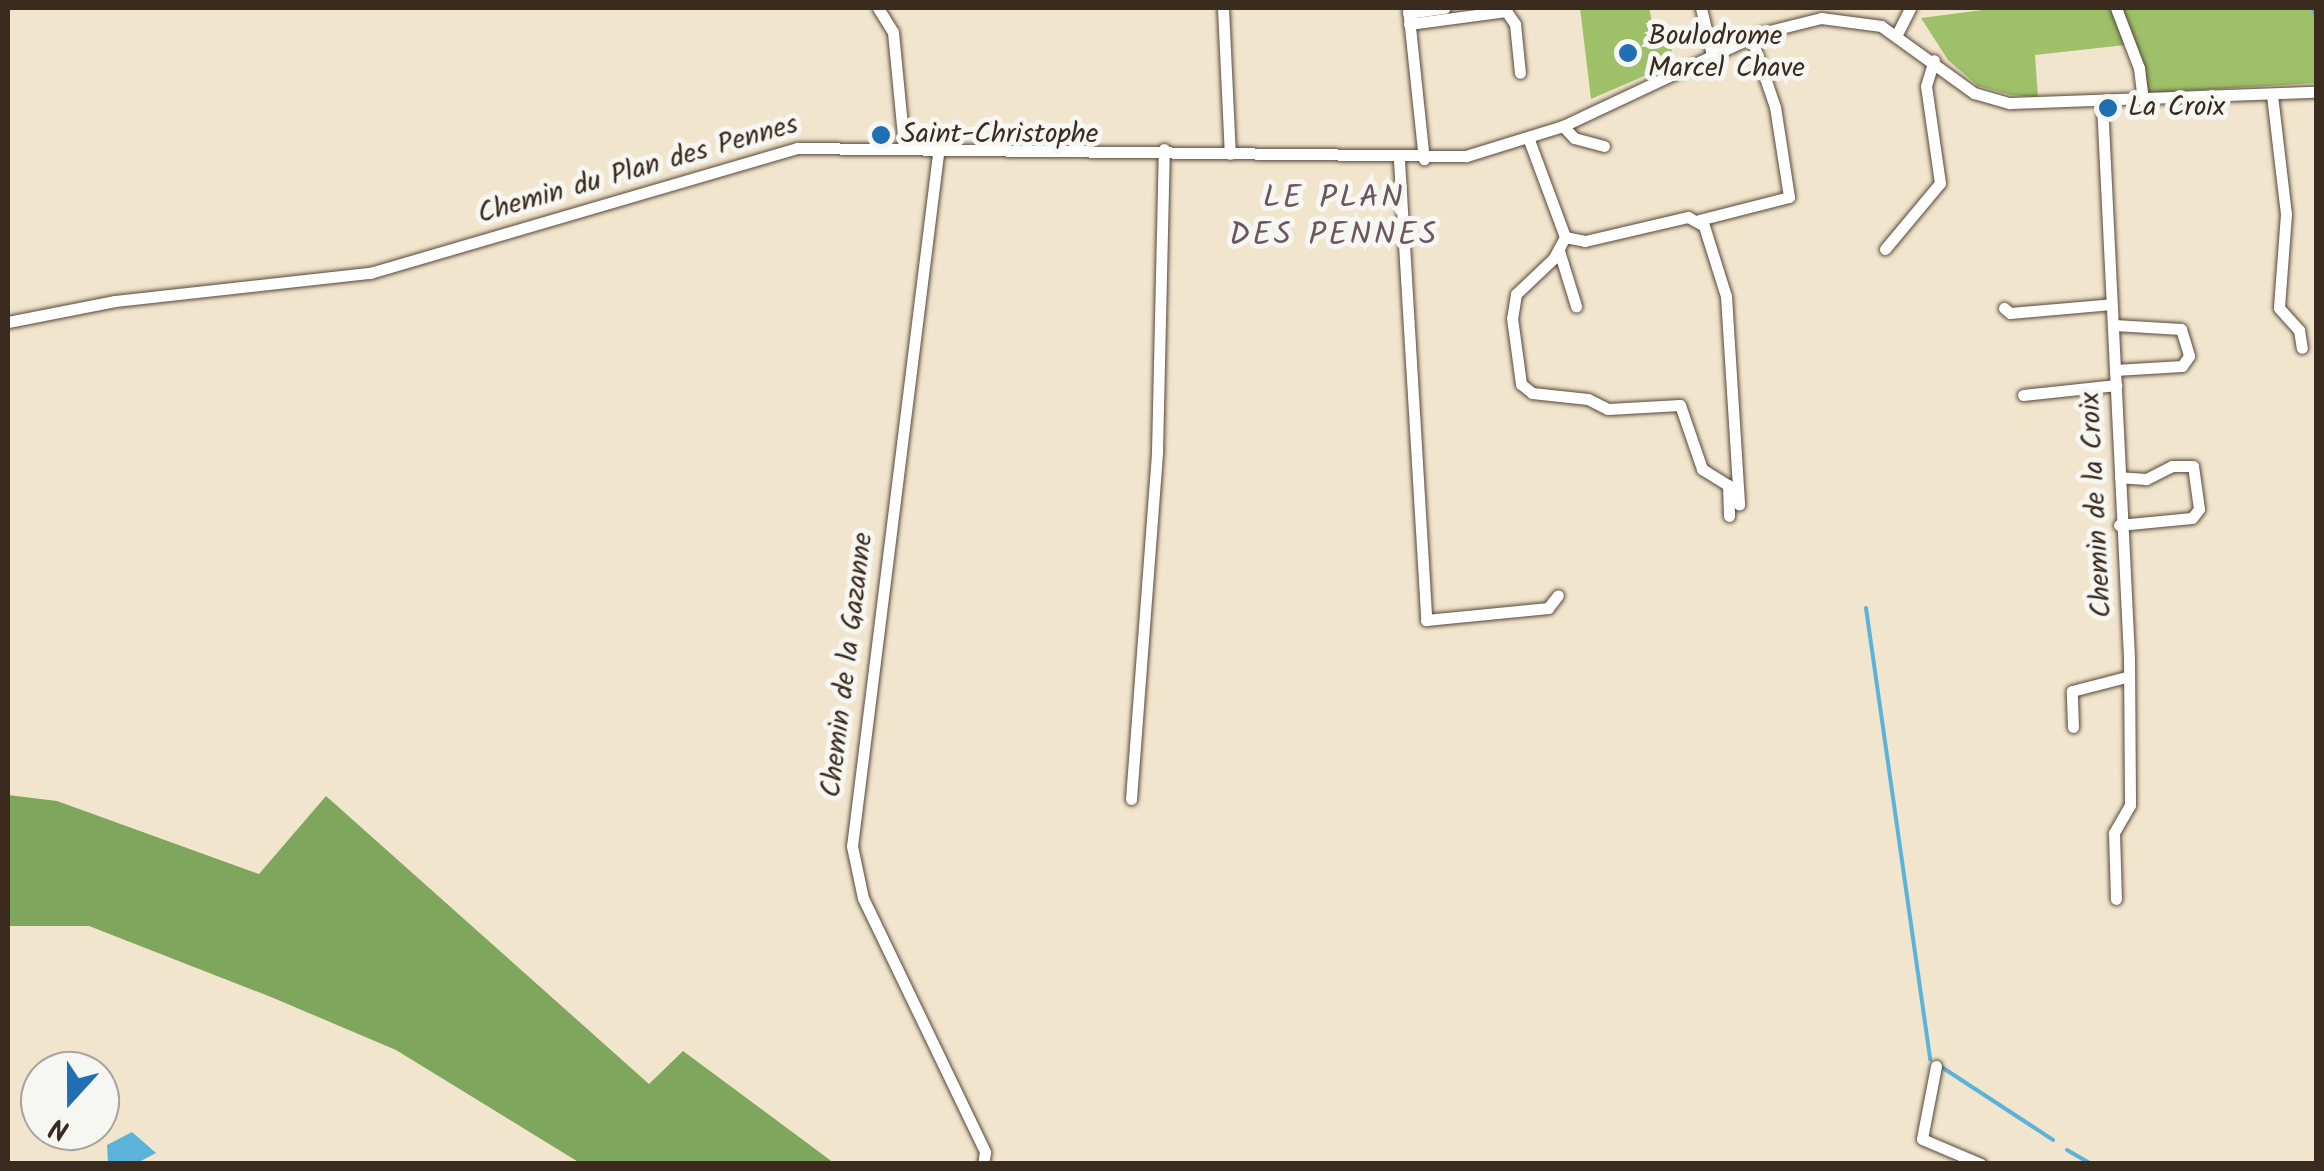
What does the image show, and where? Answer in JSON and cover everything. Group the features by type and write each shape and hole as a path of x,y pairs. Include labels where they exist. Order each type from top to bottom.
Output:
{"street":[{"path":"878,8 893,32 904,146"},
{"path":"1223,8 1230,154"},
{"path":"1408,15 1445,8"},
{"path":"1701,8 1712,54"},
{"path":"1897,34 1910,8"},
{"path":"2116,8 2140,68 2143,100"},
{"path":"1408,15 1506,11 1516,24 1520,74"},
{"path":"1408,15 1424,159"},
{"name":"Chemin du Plan des Pennes","path":"8,322 115,301 370,273 772,152 939,146 1398,160 1478,154 1562,126 1751,37 1832,17 1897,34 1974,93 1998,101 2102,102 2316,92"},
{"path":"1565,238 1585,240 1688,217 1699,220 1789,197 1775,107 1751,37"},
{"path":"1885,248 1940,183 1926,86 1934,60"},
{"path":"2272,94 2286,214 2279,308 2300,330 2302,348"},
{"name":"Chemin de la Croix","path":"2102,102 2114,325 2130,805 2114,833 2116,899"},
{"path":"1562,126 1574,138 1604,146"},
{"path":"1529,140 1565,238 1559,251 1516,294 1512,318 1521,384 1532,393 1588,399 1608,409 1680,405 1702,469 1728,485 1730,516"},
{"name":"Chemin de la Gazanne","path":"939,146 852,846 863,898 985,1152 982,1164"},
{"path":"1131,798 1157,452 1164,150"},
{"path":"1398,160 1426,620 1548,608 1558,595"},
{"path":"1699,220 1726,296 1739,504"},
{"path":"1559,251 1576,306"},
{"path":"2004,308 2010,314 2112,304"},
{"path":"2114,325 2181,329 2189,356 2182,366 2115,370"},
{"path":"2022,395 2116,385"},
{"path":"2119,525 2192,518 2199,508 2193,466 2172,466 2146,479 2120,477"},
{"path":"2073,727 2072,690 2126,677"},
{"path":"1936,1066 1922,1138 1980,1164"}],"green space":[{"name":"Boulodrome Marcel Chave","path":"1580,8 1649,8 1656,39 1669,37 1674,63 1591,99"},
{"path":"1998,8 2316,8 2316,83 2147,93 2134,44 2035,55 2038,97 2011,95 1978,86 1948,60 1921,18"},
{"path":"8,795 57,801 259,874 326,796 649,1084 683,1051 834,1163 580,1163 396,1050 271,997 89,926 8,926"}],"water":[{"path":"132,1132 156,1153 137,1163 108,1163 107,1151 120,1151 120,1138"}],"waterway":[{"path":"2312,8 2316,17"},
{"path":"1866,608 1930,1059"},
{"path":"1940,1066 2053,1140"},
{"path":"2067,1150 2091,1164"}],"place":[{"name":"Boulodrome Marcel Chave","path":"1628,53"},
{"name":"La Croix","path":"2108,108"},
{"name":"Saint-Christophe","path":"881,135"}],"district":[{"name":"LE PLAN DES PENNES","path":"1334,218"}]}
